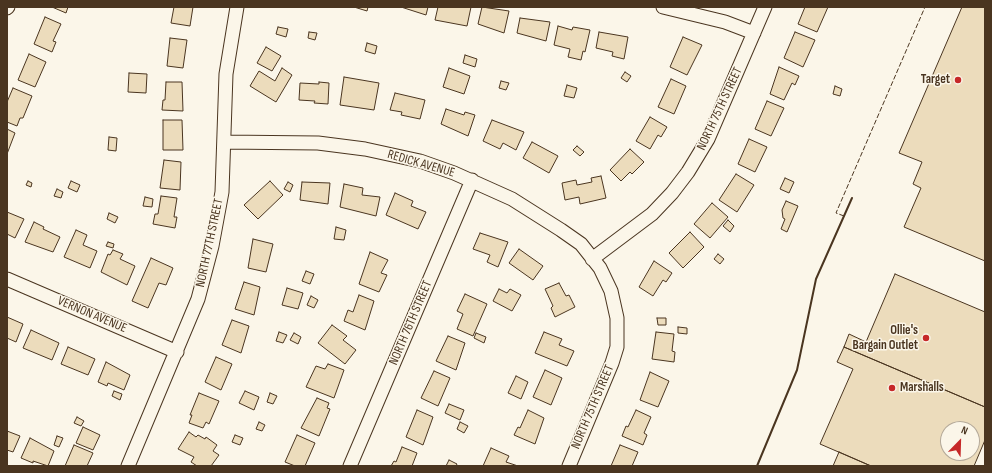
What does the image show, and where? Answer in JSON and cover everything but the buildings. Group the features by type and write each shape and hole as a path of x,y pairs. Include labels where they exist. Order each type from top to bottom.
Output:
{"street":[{"name":"NORTH 77TH STREET","path":"128,466 198,299 212,246 222,192 226,74 237,7"},
{"path":"664,7 725,22 754,33"},
{"name":"NORTH 75TH STREET","path":"569,466 612,363 616,347 616,310 604,274 592,258 652,214 672,193 688,172 708,139 765,7"},
{"name":"REDICK AVENUE","path":"224,142 318,143 365,148 420,161 472,180 512,199 581,244 592,258"},
{"name":"NORTH 76TH STREET","path":"350,466 472,180"},
{"name":"VERNON AVENUE","path":"7,279 177,352"}],"fence":[{"path":"844,216 836,213 925,7"}],"wall":[{"path":"757,466 797,370 816,279 852,198"}],"place":[{"name":"Target","path":"958,80"},
{"name":"Ollie's Bargain Outlet","path":"926,338"},
{"name":"Marshalls","path":"892,388"}]}
